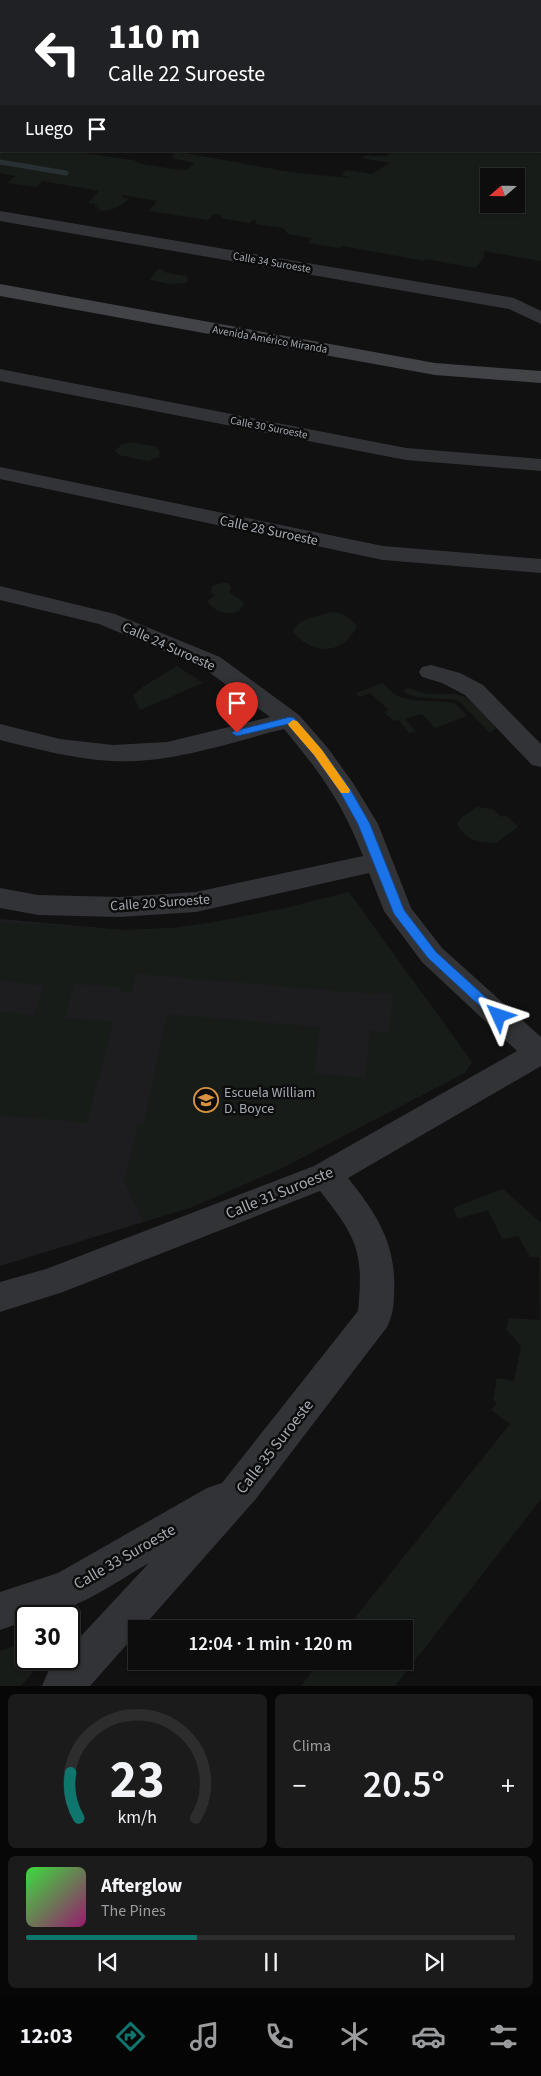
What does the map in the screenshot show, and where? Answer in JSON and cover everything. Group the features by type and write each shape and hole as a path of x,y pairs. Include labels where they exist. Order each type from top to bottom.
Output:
{"street":[{"name":"Calle 34 Suroeste","path":"0,216 514,304 541,318"},
{"name":"Avenida Américo Miranda","path":"0,290 435,369 541,377"},
{"name":"Calle 30 Suroeste","path":"0,375 406,454 541,465"},
{"name":"Calle 28 Suroeste","path":"0,473 383,554 541,566"},
{"name":"Calle 24 Suroeste","path":"0,593 107,618 211,662 290,720 318,753 344,789 364,824 398,911 432,955 540,1053"},
{"path":"431,672 451,678 474,690 541,759"},
{"path":"0,732 60,747 113,753 167,750 290,720"},
{"name":"Calle 20 Suroeste","path":"0,898 38,905 120,907 196,902 378,862"},
{"name":"Calle 31 Suroeste","path":"0,1297 51,1282 326,1175 540,1053"},
{"name":"Calle 35 Suroeste","path":"63,1686 242,1488 375,1316 378,1280 373,1246 359,1221 326,1175"},
{"name":"Calle 33 Suroeste","path":"0,1611 68,1588 242,1488"}],"shaded area":[{"path":"0,152 74,152 187,170 194,163 171,158 175,154 170,153 180,152 290,172 349,178 351,178 341,175 346,170 372,174 390,163 362,158 364,156 387,156 391,152 541,152 541,261 484,251 484,257 475,268 343,246 339,248 308,243 312,238 288,234 283,228 256,224 255,219 249,223 221,218 222,215 214,214 208,220 149,211 157,201 122,195 122,197 130,198 115,208 98,210 100,208 94,206 97,204 88,203 99,191 43,181 36,187 7,183 15,176 0,173"},
{"path":"158,269 186,276 188,279 187,283 169,284 150,280"},
{"path":"131,442 157,447 160,452 159,457 148,461 119,455 115,450 123,444"},
{"path":"228,583 231,589 229,592 244,602 242,608 238,611 232,613 221,612 210,606 207,601 215,595 211,593 212,586"},
{"path":"331,612 343,614 357,626 344,643 327,649 318,648 301,640 293,632 299,623 304,620"},
{"path":"177,666 203,683 140,710 133,695"},
{"path":"383,683 390,691 407,699 455,703 467,716 435,728 422,714 405,719 416,732 409,733 399,720 394,721 384,712 389,710 370,693 359,697 356,693"},
{"path":"408,688 428,694 463,696 472,702 496,728 490,733 458,700 417,697 403,692"},
{"path":"477,807 493,809 501,817 506,815 518,827 496,843 473,840 464,834 457,824 461,818"},
{"name":"Escuela William D. Boyce","path":"349,892 466,1072 284,1167 192,1207 0,1266 0,919 124,930 172,928 282,909"},
{"name":"Escuela William D. Boyce","path":"349,892 472,1062 466,1072 284,1167 192,1207 143,1222 124,1181 138,1125 143,1126 167,1014 320,1027 314,1073 365,1078 370,1030 389,1033 393,993 374,994 136,974 132,992 120,991 120,987 74,984 65,1018 113,1022 87,1123 0,1115 0,1012 34,1015 44,986 0,980 0,922 124,930 172,928 282,909"},
{"path":"503,1189 541,1223 541,1499 413,1663 413,1620 353,1620 510,1424 491,1410 497,1403 493,1400 497,1378 514,1381 521,1346 506,1329 509,1318 540,1320 539,1257 530,1257 518,1236 502,1239 488,1210 458,1219 453,1208"},
{"path":"15,1646 15,1670 35,1670 21,1686 0,1686 0,1651"},
{"path":"313,1670 407,1670 395,1686 301,1686"}],"waterway":[{"path":"0,162 66,173"}],"slow traffic":[{"path":"293,724 318,753 345,790"}],"place":[{"name":"Escuela William D. Boyce","path":"206,1100"}],"route":[{"path":"237,733 290,720 318,753 344,789 364,824 398,911 432,955 499,1016"}]}
